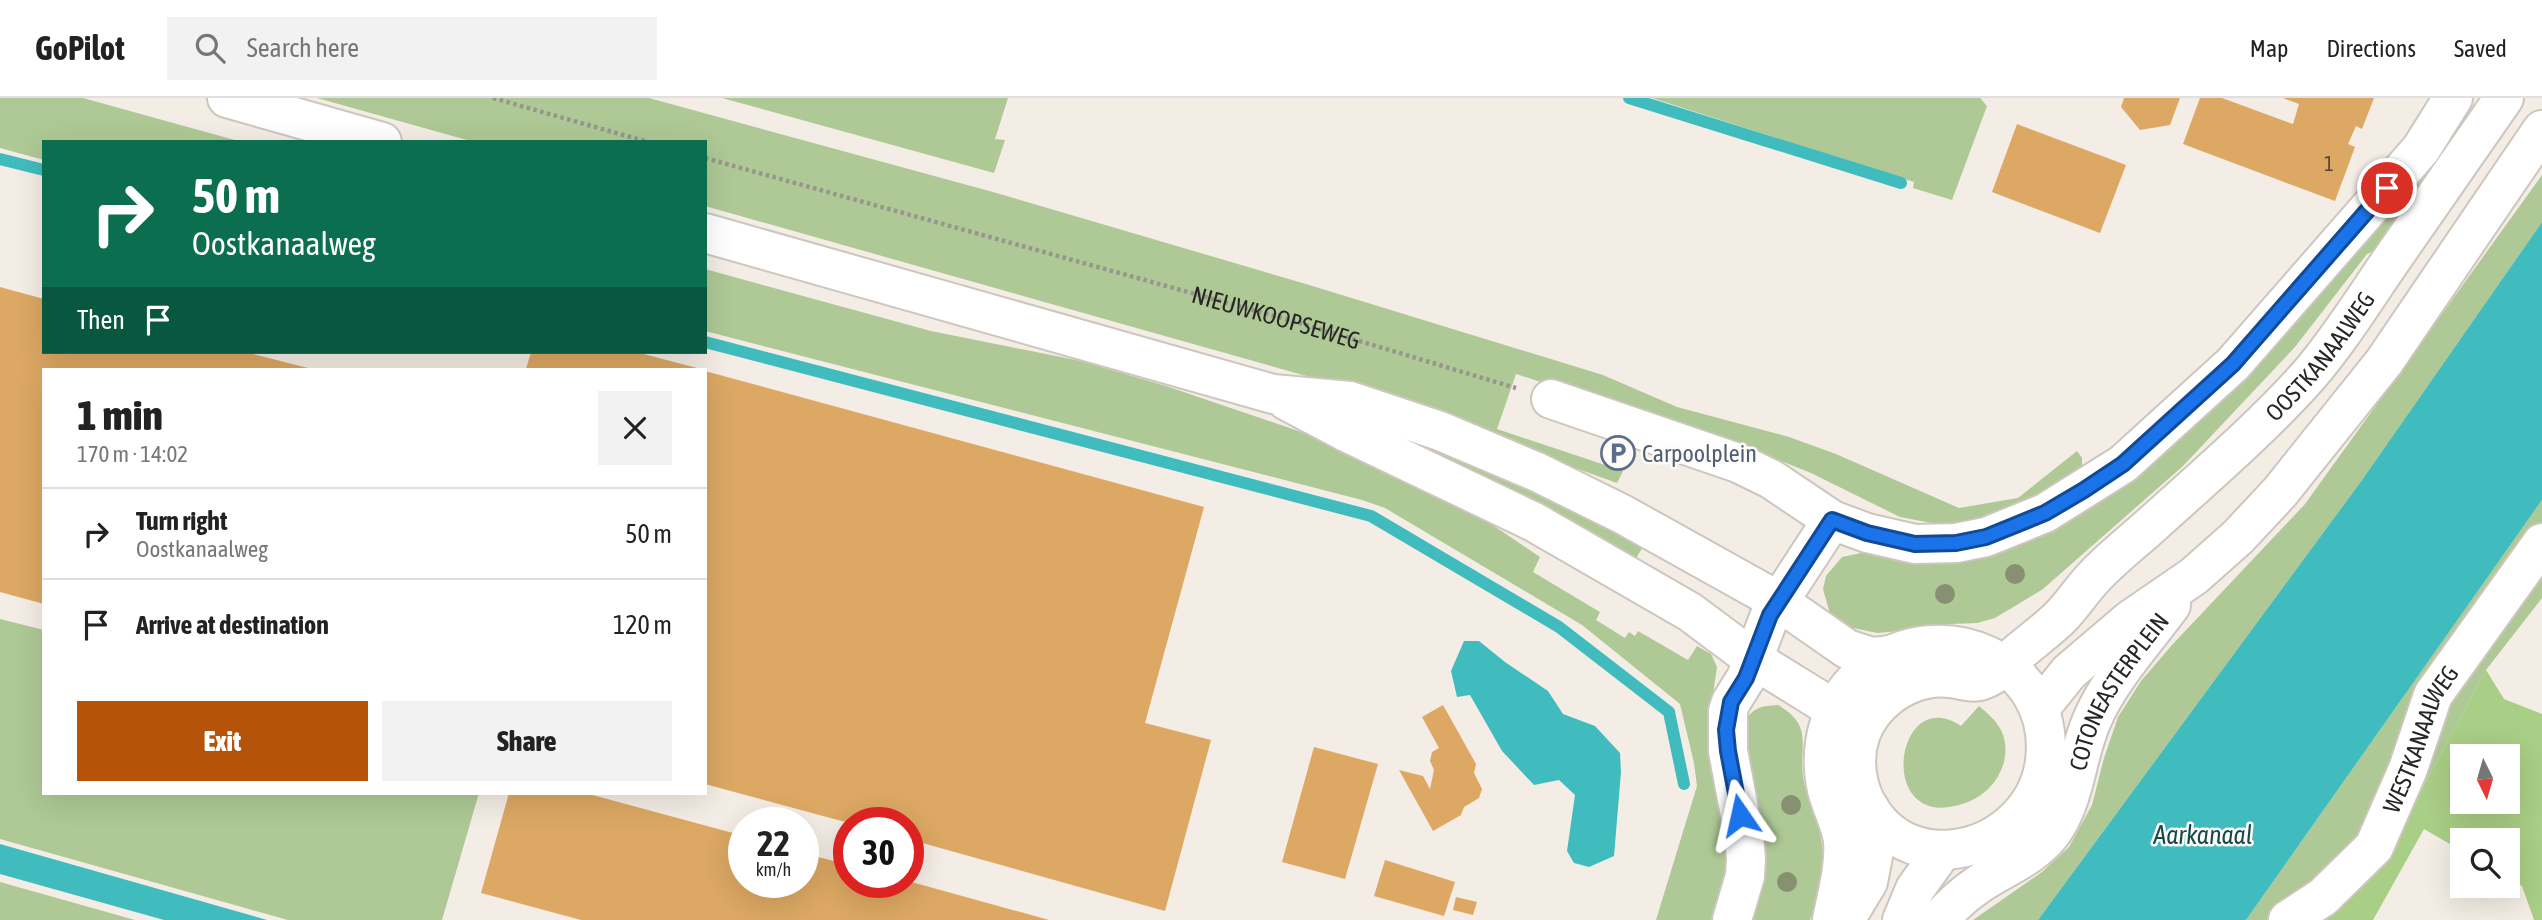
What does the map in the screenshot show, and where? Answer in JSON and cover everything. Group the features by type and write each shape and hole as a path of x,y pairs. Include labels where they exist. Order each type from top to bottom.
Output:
{"main road":[{"path":"227,98 375,140"},
{"path":"1551,399 1738,463 1771,479 1832,520 1867,533 1915,544 1956,543 1986,537 2045,513 2123,464 2233,364 2421,149 2453,98"},
{"name":"OOSTKANAALWEG","path":"2095,576 2217,466 2309,374 2352,318 2504,98"},
{"path":"2194,576 2238,537 2280,492 2384,362 2542,130"},
{"path":"707,234 1273,394 1350,401 1440,431 1537,472 1609,508 1778,601 1847,649 1871,657 1889,655"},
{"path":"1273,394 1343,431 1534,522 1690,612 1753,659 1834,711 1847,727 1857,747"},
{"path":"1732,920 1745,876 1746,859 1728,751 1727,720 1731,702 1746,678 1778,601 1832,520"},
{"name":"WESTKANAALWEG","path":"2288,920 2323,897 2374,847 2409,769 2433,695 2542,543"},
{"name":"COTONEASTERPLEIN","path":"1991,657 2059,620 2095,576"},
{"name":"COTONEASTERPLEIN","path":"2040,708 2079,663 2130,620 2194,576"},
{"name":"COTONEASTERPLEIN","path":"1939,920 1979,884 2033,851 2051,833 2071,794 2081,749 2105,693 2194,576"},
{"name":"COTONEASTERPLEIN","path":"1845,920 1868,881 1874,851 1852,809 1825,779 1824,750 1834,711 1857,678 1889,655 1924,646 1960,646 1991,657 2025,684 2040,708 2045,728 2045,768 2029,805 2000,833 1963,848 1922,848 1901,839 1884,826 1852,809"},
{"name":"COTONEASTERPLEIN","path":"1832,920 1843,858 1842,834 1852,809 1858,782 1857,747 1863,726 1883,700 1914,682 1949,678 1980,682 1993,675 1991,657"},
{"path":"1902,920 1915,889 1943,850"}],"path":[{"path":"493,98 642,140"},
{"name":"NIEUWKOOPSEWEG","path":"707,159 1296,322 1551,399"}],"green space":[{"path":"0,98 83,98 235,140 42,140 42,159 0,148"},
{"path":"317,98 649,98 993,192 1603,375 1677,407 1789,437 1836,454 1959,508 2018,498 2077,451 2082,458 2082,470 2053,492 1967,524 1942,525 1900,517 1811,473 1771,457 1516,374 1497,429 1623,471 1617,483 1363,392 707,207 707,140 467,140"},
{"path":"722,98 1008,98 995,139 1005,140 994,173"},
{"path":"1652,98 1980,98 1987,106 1952,200 1913,188 1914,182"},
{"path":"2542,175 2542,222 2362,480 2038,920 1973,920 2042,872 2069,847 2092,805 2118,717 2141,681 2305,504"},
{"path":"2436,176 2383,247 2367,254 2295,347 2183,466 2043,589 1995,618 1977,623 1924,625 1877,633 1844,626 1830,614 1823,589 1826,576 1842,557 1861,553 1896,557 1898,562 1928,563 2259,359 2303,314 2411,178"},
{"path":"707,270 931,331 1081,361 1166,386 1313,436 1482,518 1540,557 1533,572 1600,612 1596,620 1625,638 1629,632 1635,636 1638,631 1688,660 1697,646 1711,654 1717,667 1708,727 1726,831 1727,861 1726,881 1717,920 1656,920 1697,786 1680,704 1582,625 1385,508 707,332"},
{"path":"1362,416 1395,427 1646,542 1633,563"},
{"path":"2542,500 2542,598 2486,670 2403,824 2321,920 2246,920"},
{"path":"0,619 42,630 42,795 478,795 442,920 288,920 0,839"},
{"path":"2486,670 2504,699 2542,714 2542,920 2534,920 2520,885 2520,828 2450,828 2450,844 2424,829 2373,920 2321,920 2403,824"},
{"path":"1778,705 1790,713 1801,730 1804,782 1823,852 1822,875 1810,920 1751,920 1745,722 1758,708"},
{"path":"1979,706 1997,723 2005,740 2004,761 1995,781 1980,796 1970,801 1939,808 1918,800 1907,783 1904,762 1908,740 1920,724 1938,718 1961,726"},
{"path":"0,882 135,920 0,920"}],"water":[{"name":"Aarkanaal","path":"2542,222 2542,500 2246,920 2038,920 2362,480"},
{"path":"1464,641 1479,641 1548,691 1563,714 1595,726 1620,753 1621,772 1614,856 1589,867 1574,863 1567,851 1575,795 1559,780 1534,785 1502,751 1470,695 1457,697 1451,671"},
{"path":"0,844 267,920 164,920 0,874"}],"building":[{"path":"2124,98 2180,98 2170,125 2140,130 2121,107"},
{"path":"2200,98 2222,98 2293,124 2299,104 2283,98 2374,98 2362,129 2356,126 2348,144 2355,147 2335,201 2183,144"},
{"path":"2017,124 2126,165 2100,233 1992,192"},
{"path":"0,287 42,298 42,354 253,354 308,368 42,368 42,603 0,592"},
{"path":"530,354 644,354 697,368 526,368"},
{"path":"707,372 1204,507 1145,723 1211,740 1165,911 924,843 924,807 833,807 833,819 819,815 819,807 790,807 707,785"},
{"path":"1443,705 1476,764 1474,773 1482,789 1479,798 1464,807 1461,815 1433,831 1399,770 1423,776 1430,789 1434,770 1430,761 1432,752 1439,748 1422,717"},
{"path":"1314,747 1378,764 1345,879 1282,862"},
{"path":"508,795 592,795 728,832 728,898 819,898 819,857 833,861 833,898 924,898 924,885 1049,920 581,920 481,893"},
{"path":"1385,860 1455,882 1444,916 1374,896"},
{"path":"1456,897 1477,902 1473,915 1453,910"}],"waterway":[{"path":"1629,98 1901,183"},
{"path":"0,159 42,170"},
{"path":"707,343 1371,516 1559,627 1669,712 1684,784"}],"place":[{"name":"Carpoolplein","path":"1618,453"}],"route":[{"path":"1740,815 1728,751 1728,711 1746,678 1770,615 1832,520 1867,533 1915,544 1956,543 1986,537 2045,513 2084,490 2123,464 2233,364 2387,188"}]}
